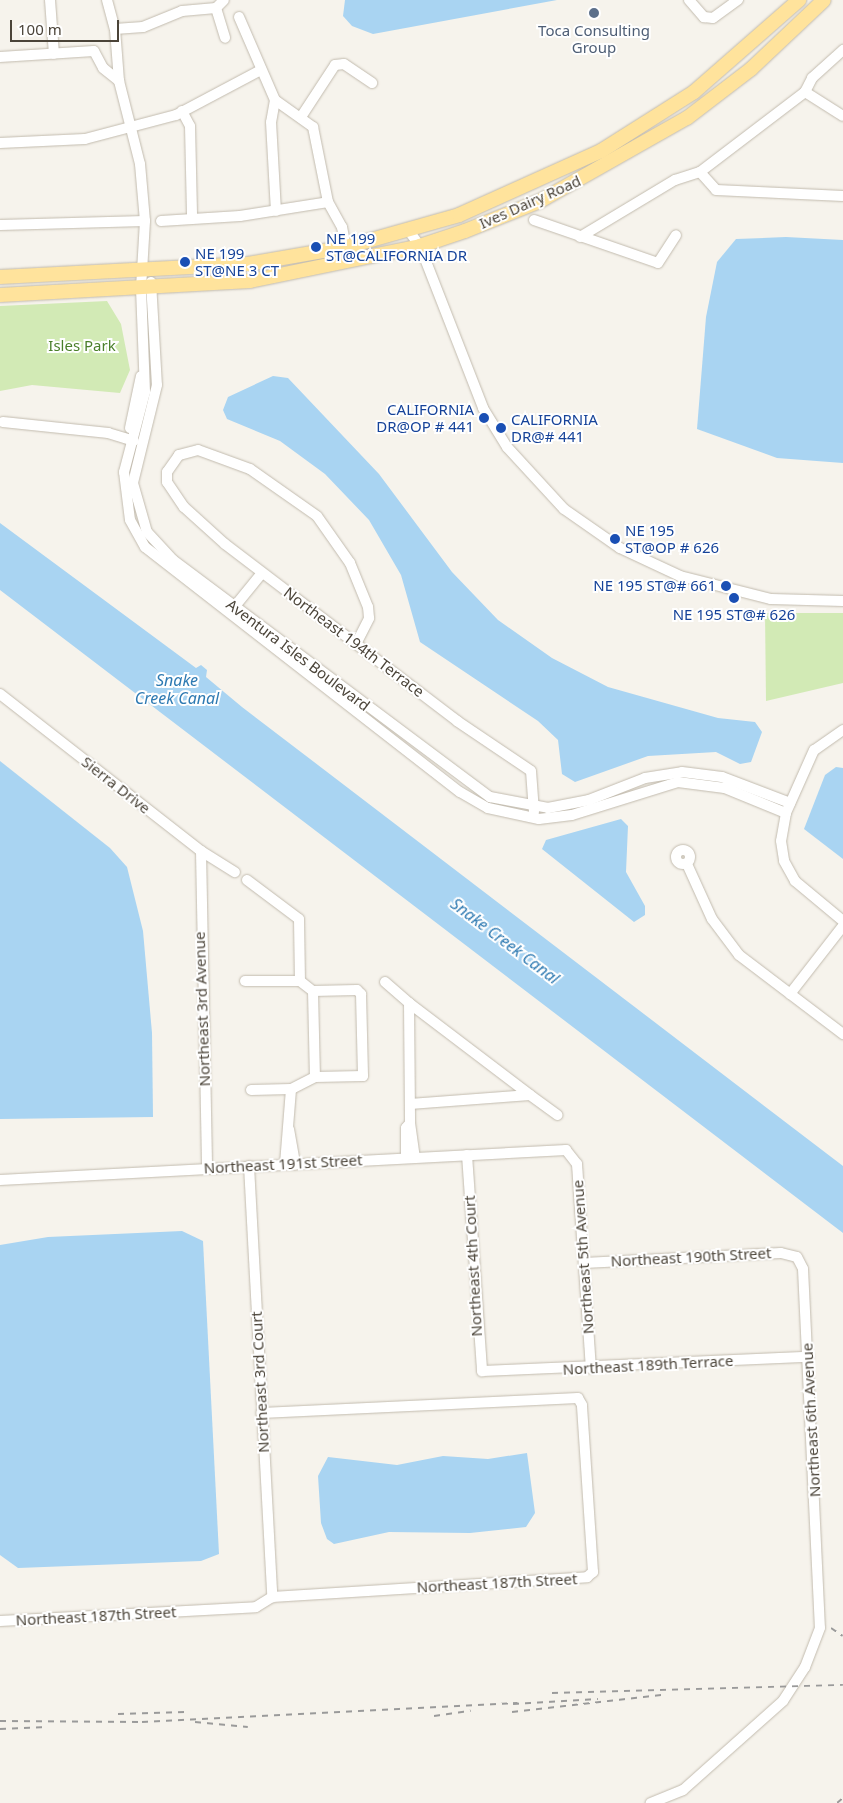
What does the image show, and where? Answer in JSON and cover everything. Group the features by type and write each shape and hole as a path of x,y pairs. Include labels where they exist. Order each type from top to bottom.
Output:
{"main road":[{"name":"Ives Dairy Road","path":"0,277 248,264 346,247 409,231 532,185 606,148 694,92 799,0"},
{"name":"Ives Dairy Road","path":"0,294 250,281 420,246 540,201 615,162 687,118 750,69 824,0"}],"street":[{"path":"50,0 54,54"},
{"path":"107,0 115,29 119,81 132,124 145,220 145,270"},
{"path":"115,29 143,27 182,11 216,8 224,0"},
{"path":"689,0 704,16 712,18 725,12 738,0"},
{"path":"216,8 225,38"},
{"path":"239,17 259,72 275,100 313,127 328,202 342,226 346,247"},
{"path":"580,237 676,180 700,172 805,92 812,78 843,50"},
{"path":"0,57 94,51 102,68 119,81"},
{"path":"301,117 335,65 344,64 372,83"},
{"path":"0,143 85,139 182,111 259,72"},
{"path":"805,92 843,116"},
{"path":"275,100 271,122 276,211"},
{"path":"182,111 190,126 192,217"},
{"path":"606,148 615,162"},
{"path":"700,172 716,190 843,196"},
{"path":"161,220 276,211 328,202"},
{"path":"0,225 145,220"},
{"path":"534,220 658,263 676,235"},
{"path":"409,231 420,246 483,408 507,447 564,509 620,548 680,576 771,599 843,601"},
{"name":"Aventura Isles Boulevard","path":"145,270 158,376 134,483 147,532 160,548 231,610 460,792 488,808 534,818 572,815 678,782 725,788 788,808"},
{"name":"Aventura Isles Boulevard","path":"147,287 143,355 145,392 130,440 124,487 138,536 165,566 231,610 454,774 490,797 534,807 572,805 645,778 682,772 722,776 788,808"},
{"path":"1,422 108,433 142,443"},
{"name":"Northeast 194th Terrace","path":"356,644 369,618 368,607 350,563 317,516 272,481 216,456 190,450 171,464 167,482 176,499 262,573 484,741 531,771 534,818"},
{"path":"231,610 262,573"},
{"name":"Sierra Drive","path":"0,694 201,851 235,872"},
{"path":"843,730 814,750 788,808 782,830 782,852 794,880 843,921"},
{"name":"Northeast 3rd Avenue","path":"201,851 198,880 207,1168"},
{"path":"687,864 704,904 728,943 790,994 843,1034"},
{"path":"247,880 300,919 300,981"},
{"path":"790,994 843,926"},
{"path":"245,981 300,981 313,991 357,990 361,1012 362,1076 316,1077 305,1086 291,1089 251,1090"},
{"path":"385,982 409,1003 558,1116"},
{"path":"313,991 316,1077"},
{"path":"409,1003 410,1158"},
{"path":"290,1164 291,1089"},
{"path":"410,1104 530,1096"},
{"name":"Northeast 191st Street","path":"0,1180 566,1150"},
{"name":"Northeast 5th Avenue","path":"566,1150 577,1164 591,1368"},
{"name":"Northeast 4th Court","path":"467,1155 478,1355 482,1371 488,1373"},
{"name":"Northeast 3rd Court","path":"249,1166 272,1597"},
{"name":"Northeast 190th Street","path":"584,1263 782,1253 798,1257"},
{"name":"Northeast 6th Avenue","path":"650,1803 683,1790 783,1701 805,1667 820,1628 809,1357 803,1269 798,1257"},
{"name":"Northeast 189th Terrace","path":"488,1373 809,1357"},
{"name":"Northeast 187th Street","path":"0,1621 256,1607 272,1597 587,1577 593,1572 582,1405 578,1398 261,1413"}],"green space":[{"name":"Isles Park","path":"107,301 121,324 130,370 120,393 32,385 0,391 0,306"},
{"path":"765,613 843,613 843,683 766,701"}],"water":[{"path":"345,0 557,0 373,34 352,26 343,16"},
{"path":"786,237 843,240 843,463 777,458 697,429 706,317 717,262 736,239"},
{"path":"273,376 288,378 379,474 452,572 498,620 552,658 608,687 718,718 755,722 762,732 751,762 740,764 716,752 648,756 575,782 562,774 558,740 538,721 420,642 401,575 369,520 325,474 280,441 227,419 223,410 228,397"},
{"name":"Snake Creek Canal","path":"0,523 196,668 201,665 207,670 206,677 242,707 843,1166 843,1233 0,590"},
{"path":"0,761 110,848 127,867 143,931 152,1033 153,1117 0,1119"},
{"path":"836,767 843,768 843,859 804,829 825,775"},
{"path":"621,819 628,826 626,872 645,906 645,915 634,922 542,849 546,840"},
{"path":"182,1231 203,1241 219,1554 201,1561 18,1568 0,1555 0,1245 48,1237"},
{"path":"527,1453 535,1513 526,1527 470,1533 389,1532 334,1544 327,1539 321,1523 318,1476 328,1457 397,1465 443,1456 488,1459"}],"railway":[{"path":"831,1628 843,1636"},
{"path":"552,1693 843,1685"},
{"path":"512,1712 661,1695"},
{"path":"513,1704 598,1699"},
{"path":"0,1721 142,1722 518,1703"},
{"path":"434,1716 471,1711"},
{"path":"118,1714 185,1712"},
{"path":"195,1722 248,1727"},
{"path":"0,1729 47,1727"},
{"path":"837,1803 843,1798"}],"place":[{"name":"Toca Consulting Group","path":"594,13"},
{"name":"NE 199 ST@CALIFORNIA DR","path":"316,247"},
{"name":"NE 199 ST@NE 3 CT","path":"185,262"},
{"name":"CALIFORNIA DR@OP # 441","path":"484,418"},
{"name":"CALIFORNIA DR@# 441","path":"501,428"},
{"name":"NE 195 ST@OP # 626","path":"615,539"},
{"name":"NE 195 ST@# 661","path":"726,586"},
{"name":"NE 195 ST@# 626","path":"734,598"}]}
